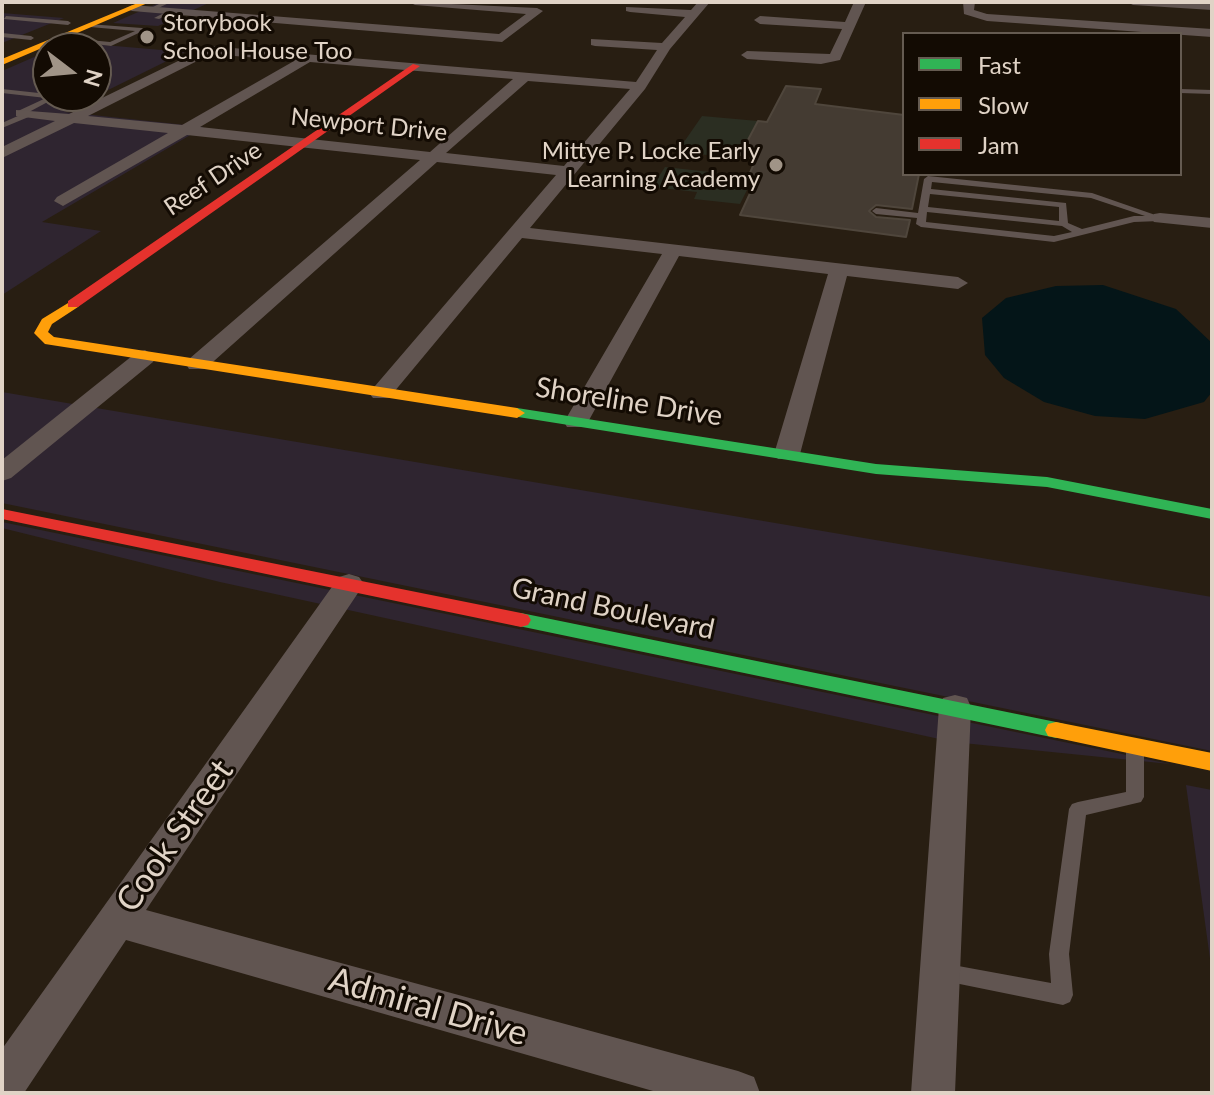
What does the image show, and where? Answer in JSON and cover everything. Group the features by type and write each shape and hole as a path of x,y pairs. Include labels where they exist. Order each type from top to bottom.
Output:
{"street":[{"path":"4,50 141,8 170,7 502,38 537,11 415,2"},
{"path":"747,55 821,60 835,57 860,2"},
{"path":"969,2 968,12 987,17 1212,33"},
{"path":"1133,2 1212,7"},
{"path":"4,50 31,38 90,25 141,8"},
{"path":"630,9 698,8"},
{"path":"381,393 640,86 665,47 698,8"},
{"path":"760,20 849,26"},
{"path":"595,42 665,47"},
{"path":"2,153 209,50 640,86"},
{"path":"63,201 310,57"},
{"name":"Reef Drive","path":"41,333 47,322 416,66"},
{"path":"197,364 525,76"},
{"name":"Newport Drive","path":"2,106 19,107 25,113"},
{"name":"Newport Drive","path":"2,115 25,113 568,171"},
{"path":"1160,218 1212,223"},
{"path":"519,232 958,283"},
{"path":"576,422 674,249"},
{"path":"787,454 839,268"},
{"name":"Shoreline Drive","path":"41,333 50,341 145,357 876,469 1047,482 1212,514"},
{"path":"2,473 145,357"},
{"name":"Grand Boulevard","path":"2,514 1212,762"},
{"name":"Cook Street","path":"2,1087 349,584"},
{"path":"933,1093 955,707"},
{"name":"Admiral Drive","path":"117,920 738,1093"}],"lane":[{"path":"6,18 111,44 142,30 90,25"},
{"path":"2,91 32,94"},
{"path":"1182,91 1212,92"},
{"path":"2,126 32,108"},
{"path":"1006,187 1007,176"},
{"path":"928,179 1092,196 1160,218 1134,219 1054,239 921,224 928,179"},
{"path":"926,191 1063,205 1064,224"},
{"path":"876,211 1064,224 1080,232"},
{"path":"940,971 1063,995 1059,954 1078,809 1135,797 1135,745"}],"shaded area":[{"path":"161,2 211,2 158,26 113,23"},
{"path":"2,13 64,18 2,43"},
{"path":"112,46 185,52 112,88"},
{"path":"32,58 32,112 65,112 204,127 42,222 101,231 2,295 2,71"},
{"path":"1103,285 1176,309 1212,343 1212,392 1204,402 1145,419 1095,416 1044,402 1004,378 985,355 982,318 1006,298 1056,286"},
{"path":"2,392 1212,597 1212,751 2,503"},
{"path":"2,522 1170,764 953,742 220,582 2,528"},
{"path":"1186,785 1212,790 1212,973"}],"green space":[{"path":"702,116 758,121 738,158 677,152"},
{"path":"665,167 737,175 752,180 740,204 694,199 697,192 652,187"}],"building":[{"path":"786,86 821,89 815,104 902,115 902,176 919,176 912,209 876,205 869,211 876,217 910,220 906,237 740,215 758,176 749,175 757,157 740,155 758,121 767,122"}],"traffic: fast":[{"path":"517,413 876,469 1047,482 1212,514"},
{"path":"521,620 1056,730"}],"traffic: slow":[{"path":"2,62 146,2"},
{"path":"73,304 47,322 41,333 50,341 517,413"},
{"path":"1056,730 1212,762"}],"traffic: jam":[{"path":"73,304 416,66"},
{"path":"2,514 521,620"}],"place":[{"name":"Storybook School House Too","path":"147,37"},
{"name":"Mittye P. Locke Early Learning Academy","path":"776,165"}]}
